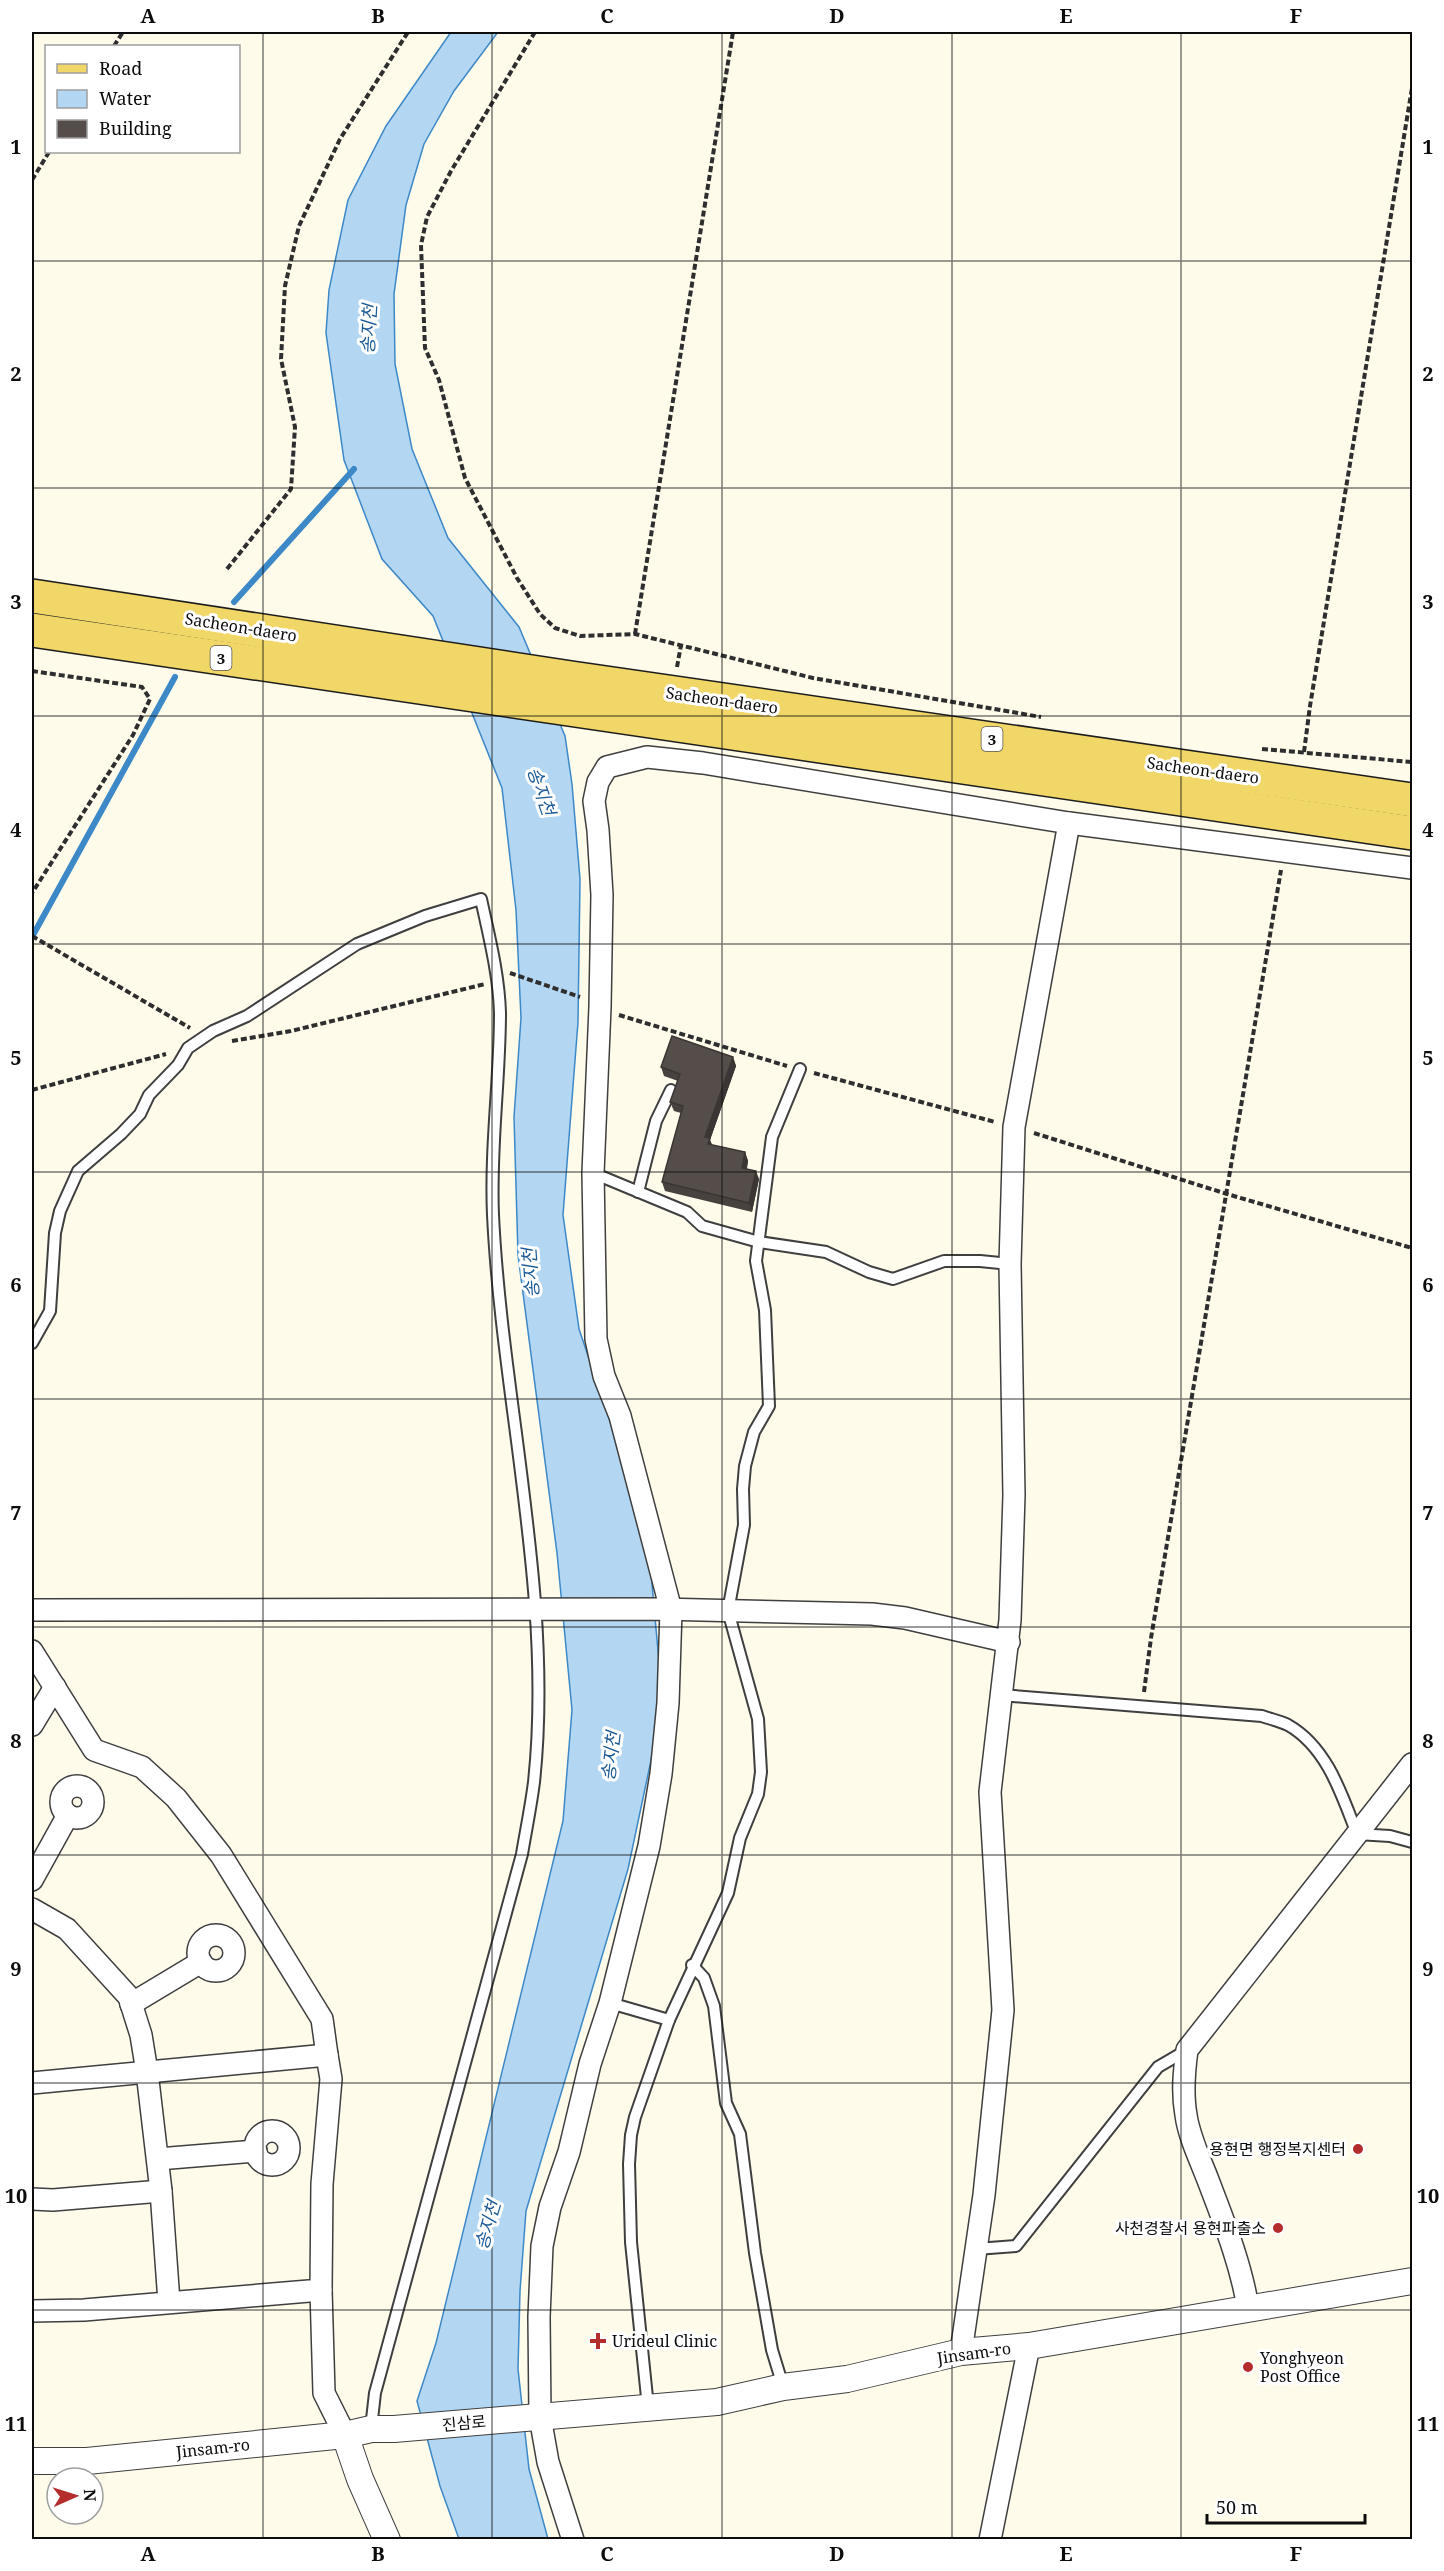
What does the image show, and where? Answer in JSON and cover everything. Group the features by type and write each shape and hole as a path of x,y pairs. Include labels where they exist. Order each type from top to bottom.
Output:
{"main road":[{"name":"Sacheon-daero","path":"32,596 571,678 1413,800"},
{"name":"Sacheon-daero","path":"32,630 573,712 1413,833"}],"street":[{"path":"573,2540 548,2462 537,2417 542,2246 550,2207 569,2152 591,2064 610,2003 649,1846 661,1774 668,1703 666,1609 620,1416 604,1376 596,1339 593,1173 602,895 594,801 598,782 608,767 647,757 703,763 1069,823 1413,868"},
{"path":"961,2352 984,2195 1003,2010 1003,1970 990,1792 1009,1642 1014,1495 1010,1264 1014,1127 1069,823"},
{"path":"32,1610 666,1609 872,1614 904,1618 1009,1642"},
{"path":"32,1651 94,1750 142,1767 176,1798 221,1855 322,2019 331,2079 322,2184 321,2290 324,2393 345,2435 360,2479 387,2540"},
{"path":"32,1725 55,1687"},
{"path":"1248,2308 1244,2286 1225,2223 1186,2116 1183,2087 1187,2050 1413,1764"},
{"path":"32,1880 68,1815"},
{"path":"32,1909 73,1935 129,1997 141,2035 147,2072 158,2159 169,2302"},
{"path":"131,2004 201,1962"},
{"path":"32,2083 327,2055"},
{"path":"158,2159 256,2151"},
{"path":"32,2199 53,2200 161,2191"},
{"name":"Jinsam-ro","path":"537,2417 717,2402 783,2386 847,2379 961,2352 1029,2346 1413,2281"},
{"path":"32,2311 84,2310 321,2290"},
{"path":"990,2540 1029,2346"},
{"name":"진삼로","path":"383,2429 537,2417"},
{"name":"Jinsam-ro","path":"32,2461 87,2461 345,2435 383,2429"}],"lane":[{"path":"32,1342 50,1311 55,1233 60,1211 78,1171 121,1134 140,1114 149,1095 178,1065 188,1048 213,1031 247,1016 357,944 425,916 481,899 496,976 500,1012 492,1136 493,1216 531,1567 542,1609 534,1783 522,1854 375,2393 383,2429"},
{"path":"648,2407 631,2242 629,2164 635,2117 669,2020 692,1965 728,1893 740,1838 758,1794 761,1772 758,1719 728,1611 744,1525 745,1466 754,1432 769,1407 770,1400 765,1310 756,1261 772,1137 800,1070"},
{"path":"638,1192 656,1121 671,1090"},
{"path":"593,1173 687,1212 702,1226 759,1242 826,1252 868,1272 893,1279 944,1261 980,1260 1010,1264"},
{"path":"1001,1695 1262,1716 1289,1726 1318,1751 1339,1786 1357,1834 1390,1836 1413,1842"},
{"path":"692,1965 704,1978 714,2006 726,2103 740,2134 754,2253 772,2350 783,2386"},
{"path":"610,2003 669,2020"},
{"path":"976,2249 1016,2246 1158,2067 1187,2050"}],"path":[{"path":"115,45 123,32"},
{"path":"227,568 291,489 295,428 281,358 285,286 299,226 340,138 408,32"},
{"path":"535,32 478,123 427,217 421,245 425,348 439,380 465,478 517,578 540,614 555,628 580,636 635,634 813,678 1052,718"},
{"path":"635,634 734,32"},
{"path":"1304,752 1413,88"},
{"path":"32,180 48,153"},
{"path":"676,671 681,645"},
{"path":"32,671 142,687 150,699 133,735 32,893"},
{"path":"1258,749 1413,762"},
{"path":"1143,1705 1151,1638 1284,852"},
{"path":"32,936 191,1028 200,1036 188,1048 32,1090"},
{"path":"510,973 590,1001"},
{"path":"230,1042 291,1031 410,1002 486,983 496,976"},
{"path":"1014,1127 1227,1194 1413,1248"}],"water":[{"name":"송지천","path":"451,32 498,32 454,91 424,144 406,205 394,294 395,364 412,449 448,538 519,627 565,736 572,784 580,879 578,1022 563,1215 579,1329 610,1421 651,1573 661,1684 657,1732 628,1869 526,2211 520,2291 518,2369 529,2469 548,2539 459,2539 440,2486 417,2401 436,2343 563,1821 572,1710 557,1553 518,1255 514,1117 521,1018 516,910 502,788 433,616 382,559 344,460 326,333 329,290 348,200 386,126"}],"building":[{"path":"672,1036 733,1057 705,1137 710,1138 708,1144 745,1152 742,1168 756,1171 749,1203 662,1182 683,1106 670,1102 680,1074 661,1067"}],"waterway":[{"path":"234,602 354,469"},
{"path":"32,937 175,677"}],"place":[{"name":"용현면 행정복지센터","path":"1358,2149"},
{"name":"사천경찰서 용현파출소","path":"1278,2228"},
{"name":"Urideul Clinic","path":"598,2341"},
{"name":"Yonghyeon Post Office","path":"1248,2367"}]}
